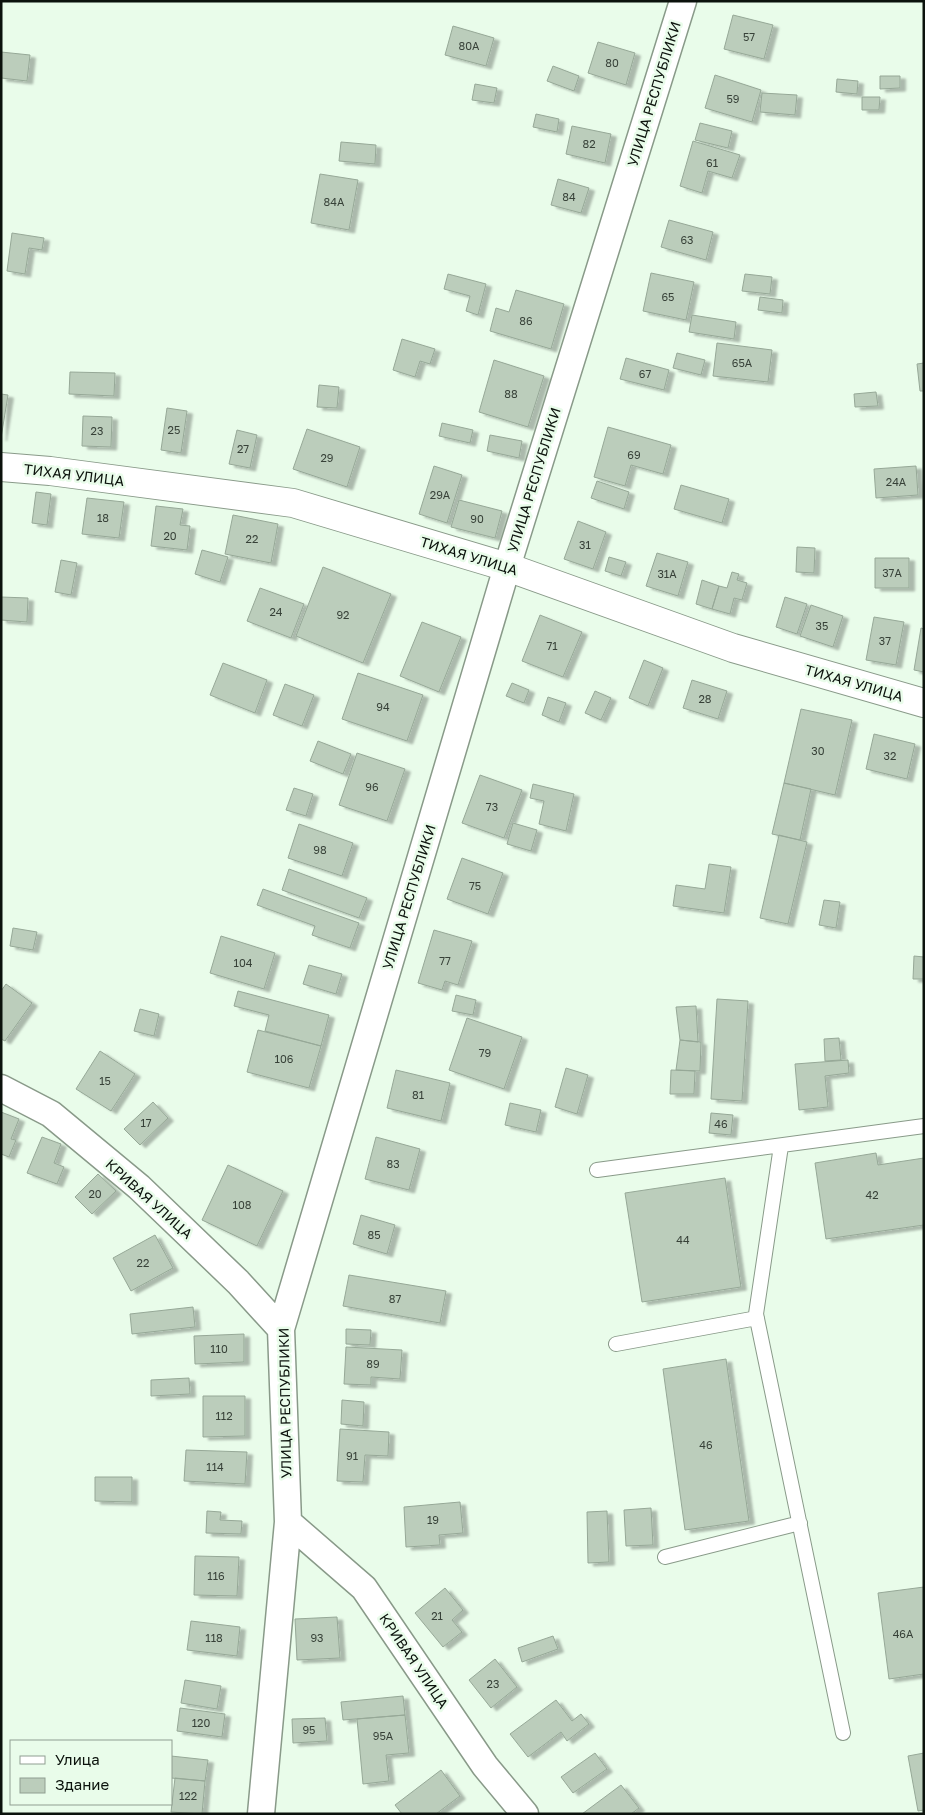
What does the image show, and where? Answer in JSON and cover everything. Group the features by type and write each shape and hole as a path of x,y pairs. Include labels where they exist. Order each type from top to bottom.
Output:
{"main road":[{"name":"ТИХАЯ УЛИЦА","path":"1,467 50,471 293,503 507,567 733,648 924,703"}],"street":[{"name":"УЛИЦА РЕСПУБЛИКИ","path":"261,1814 288,1522 280,1329 507,567 683,1"},
{"name":"КРИВАЯ УЛИЦА","path":"1,1088 51,1114 139,1188 238,1282 280,1329"},
{"name":"КРИВАЯ УЛИЦА","path":"288,1522 364,1588 485,1766 526,1814"}],"lane":[{"path":"597,1170 924,1126"},
{"path":"781,1146 756,1314 843,1733"},
{"path":"616,1344 757,1318"},
{"path":"665,1557 800,1523"}],"building":[{"path":"733,15 773,25 764,59 724,49"},
{"path":"453,26 494,38 486,66 445,55"},
{"path":"598,42 635,53 626,85 588,73"},
{"path":"1,52 30,55 27,81 1,78"},
{"path":"553,66 579,76 574,91 547,81"},
{"path":"715,75 761,90 752,122 705,108"},
{"path":"880,76 900,76 900,88 880,89"},
{"path":"837,79 858,81 857,94 836,92"},
{"path":"475,84 497,88 494,103 472,100"},
{"path":"762,93 797,95 795,115 760,112"},
{"path":"862,97 880,97 879,110 862,110"},
{"path":"536,114 559,119 557,132 533,127"},
{"path":"700,123 732,131 728,148 695,140"},
{"path":"572,126 611,134 605,163 566,154"},
{"path":"693,141 740,155 732,178 708,171 702,193 680,186"},
{"path":"341,142 376,145 375,164 339,161"},
{"path":"320,174 358,180 349,230 311,223"},
{"path":"558,179 589,188 581,213 551,205"},
{"path":"669,220 713,232 706,260 661,247"},
{"path":"12,233 44,238 42,250 29,248 25,274 7,271"},
{"path":"651,273 694,282 686,320 643,311"},
{"path":"448,274 486,284 478,315 466,311 470,296 444,289"},
{"path":"745,274 772,277 770,294 742,291"},
{"path":"516,290 564,304 551,349 490,331 496,308 509,312"},
{"path":"760,297 783,300 782,313 758,310"},
{"path":"692,315 736,322 734,339 689,332"},
{"path":"402,339 435,349 430,364 420,361 415,377 393,370"},
{"path":"717,343 772,350 768,382 713,376"},
{"path":"677,353 705,360 701,375 673,368"},
{"path":"626,358 669,370 664,390 620,379"},
{"path":"494,360 544,376 528,427 479,412"},
{"path":"924,363 924,391 920,391 917,364"},
{"path":"70,372 115,373 114,396 69,394"},
{"path":"319,385 339,387 337,408 317,407"},
{"path":"876,392 878,406 855,407 854,394"},
{"path":"1,394 8,395 1,438"},
{"path":"167,408 187,411 181,453 161,450"},
{"path":"83,416 112,417 111,447 82,446"},
{"path":"442,423 473,430 470,443 439,436"},
{"path":"608,427 671,445 663,474 631,465 625,486 594,477"},
{"path":"307,429 360,447 347,487 293,469"},
{"path":"237,430 257,435 250,468 229,464"},
{"path":"490,435 522,441 519,458 487,451"},
{"path":"434,466 462,475 447,523 419,514"},
{"path":"916,466 918,495 876,498 874,469"},
{"path":"597,481 629,492 624,509 591,498"},
{"path":"681,485 729,499 722,523 674,509"},
{"path":"36,492 51,494 47,525 32,523"},
{"path":"87,498 124,502 119,538 82,534"},
{"path":"459,500 502,511 495,538 451,527"},
{"path":"156,506 183,509 180,525 190,526 187,550 151,546"},
{"path":"233,515 278,524 271,563 225,554"},
{"path":"578,521 606,532 593,569 564,559"},
{"path":"797,547 815,548 814,573 796,572"},
{"path":"202,550 228,557 220,582 195,574"},
{"path":"657,553 688,562 678,596 646,586"},
{"path":"609,557 626,562 621,576 605,571"},
{"path":"875,558 909,558 909,588 875,588"},
{"path":"61,560 77,563 71,595 55,592"},
{"path":"323,567 391,594 363,663 296,636"},
{"path":"732,572 739,574 737,580 747,583 742,600 734,598 730,614 712,609 719,586 727,588"},
{"path":"702,580 719,586 712,609 696,604"},
{"path":"260,588 304,604 291,638 247,621"},
{"path":"1,597 28,598 27,622 1,620"},
{"path":"785,597 807,604 797,634 776,627"},
{"path":"811,605 843,616 833,647 800,636"},
{"path":"540,615 582,632 563,677 522,661"},
{"path":"874,617 904,622 896,665 866,660"},
{"path":"422,622 461,637 439,692 400,676"},
{"path":"921,628 924,629 924,672 914,670"},
{"path":"644,660 663,668 648,706 629,698"},
{"path":"223,663 267,680 255,713 210,695"},
{"path":"358,673 423,695 407,741 342,719"},
{"path":"692,680 727,691 718,719 683,708"},
{"path":"512,683 529,690 524,703 506,696"},
{"path":"285,684 314,695 302,726 273,715"},
{"path":"595,691 611,698 601,720 585,713"},
{"path":"548,697 566,703 559,722 542,715"},
{"path":"801,709 852,720 835,795 784,783"},
{"path":"874,734 915,744 907,779 866,769"},
{"path":"318,741 351,754 343,774 310,761"},
{"path":"357,753 405,769 387,821 339,805"},
{"path":"480,775 522,790 504,838 462,823"},
{"path":"784,783 811,789 800,840 772,834"},
{"path":"533,784 574,794 566,831 539,824 544,801 530,798"},
{"path":"294,788 313,794 306,816 286,810"},
{"path":"513,823 537,830 531,851 507,844"},
{"path":"299,824 353,843 342,876 288,858"},
{"path":"779,835 807,842 788,924 760,918"},
{"path":"462,858 503,873 488,914 447,899"},
{"path":"709,864 731,867 724,913 673,906 676,885 705,889"},
{"path":"289,869 367,898 359,918 282,890"},
{"path":"263,889 359,923 350,948 312,935 315,926 257,905"},
{"path":"824,900 840,902 836,928 819,925"},
{"path":"13,928 37,932 33,950 10,946"},
{"path":"434,930 472,941 458,985 445,981 442,990 418,983"},
{"path":"221,936 275,953 264,989 210,973"},
{"path":"914,956 924,957 924,979 913,979"},
{"path":"309,965 342,974 336,994 303,984"},
{"path":"6,984 32,1003 5,1041 1,1039 1,991"},
{"path":"238,991 329,1015 321,1046 265,1031 269,1015 234,1006"},
{"path":"456,995 476,1000 473,1015 452,1011"},
{"path":"717,999 748,1001 742,1101 711,1099"},
{"path":"696,1006 698,1042 680,1040 676,1007"},
{"path":"140,1009 159,1014 154,1036 134,1031"},
{"path":"467,1018 522,1037 504,1089 449,1070"},
{"path":"258,1030 321,1046 309,1088 247,1072"},
{"path":"839,1038 841,1060 825,1061 824,1039"},
{"path":"680,1040 701,1042 700,1071 676,1070"},
{"path":"100,1051 135,1074 111,1111 76,1089"},
{"path":"848,1060 849,1073 825,1076 828,1107 799,1110 795,1064"},
{"path":"566,1068 588,1075 577,1114 555,1107"},
{"path":"396,1070 450,1083 441,1121 387,1108"},
{"path":"671,1070 695,1071 694,1094 670,1094"},
{"path":"153,1102 168,1118 140,1145 124,1129"},
{"path":"510,1103 541,1110 536,1132 505,1125"},
{"path":"1,1112 19,1119 11,1139 16,1140 9,1157 1,1154"},
{"path":"711,1113 733,1115 731,1135 709,1133"},
{"path":"42,1137 61,1144 54,1163 64,1167 57,1184 27,1173"},
{"path":"376,1137 420,1149 409,1190 365,1179"},
{"path":"876,1153 878,1165 924,1158 924,1225 826,1239 815,1163"},
{"path":"228,1165 283,1191 257,1246 202,1220"},
{"path":"98,1174 116,1191 92,1214 75,1197"},
{"path":"725,1178 741,1287 642,1302 625,1193"},
{"path":"361,1215 395,1225 387,1254 353,1244"},
{"path":"155,1235 173,1268 131,1291 113,1258"},
{"path":"349,1275 446,1291 440,1323 343,1306"},
{"path":"193,1307 195,1327 132,1334 130,1314"},
{"path":"346,1329 371,1330 370,1345 346,1344"},
{"path":"244,1334 244,1362 195,1364 194,1336"},
{"path":"346,1347 402,1350 400,1379 371,1377 371,1385 344,1384"},
{"path":"726,1359 749,1521 685,1530 663,1369"},
{"path":"189,1378 190,1394 151,1396 151,1380"},
{"path":"203,1396 245,1396 245,1436 203,1437"},
{"path":"342,1400 364,1402 363,1426 341,1424"},
{"path":"340,1429 389,1432 388,1456 365,1455 363,1482 337,1481"},
{"path":"186,1450 247,1452 245,1484 184,1481"},
{"path":"95,1477 132,1477 132,1502 95,1501"},
{"path":"460,1502 463,1533 439,1535 440,1545 406,1547 404,1507"},
{"path":"651,1508 653,1545 626,1546 624,1510"},
{"path":"207,1511 221,1512 220,1520 242,1521 241,1534 206,1533"},
{"path":"607,1511 609,1562 588,1563 587,1512"},
{"path":"195,1556 239,1557 237,1596 194,1595"},
{"path":"924,1587 924,1674 889,1679 878,1593"},
{"path":"445,1588 463,1610 452,1620 462,1632 443,1647 415,1613"},
{"path":"337,1617 340,1658 297,1660 295,1619"},
{"path":"191,1621 240,1627 237,1656 187,1650"},
{"path":"553,1636 558,1649 522,1662 518,1648"},
{"path":"495,1659 517,1687 491,1708 469,1680"},
{"path":"185,1680 221,1686 217,1709 181,1703"},
{"path":"403,1696 405,1715 343,1720 341,1702"},
{"path":"556,1700 572,1721 581,1714 589,1724 567,1741 561,1732 528,1757 510,1734"},
{"path":"180,1708 225,1714 222,1737 177,1731"},
{"path":"405,1715 409,1753 386,1755 389,1781 363,1784 357,1719"},
{"path":"325,1718 327,1741 293,1743 292,1719"},
{"path":"595,1753 607,1769 573,1793 561,1777"},
{"path":"924,1753 924,1810 918,1811 908,1756"},
{"path":"172,1756 208,1760 205,1781 172,1778"},
{"path":"441,1770 460,1796 436,1814 402,1814 395,1805"},
{"path":"175,1778 205,1781 202,1814 171,1812"},
{"path":"621,1785 639,1808 631,1814 582,1814"}]}
